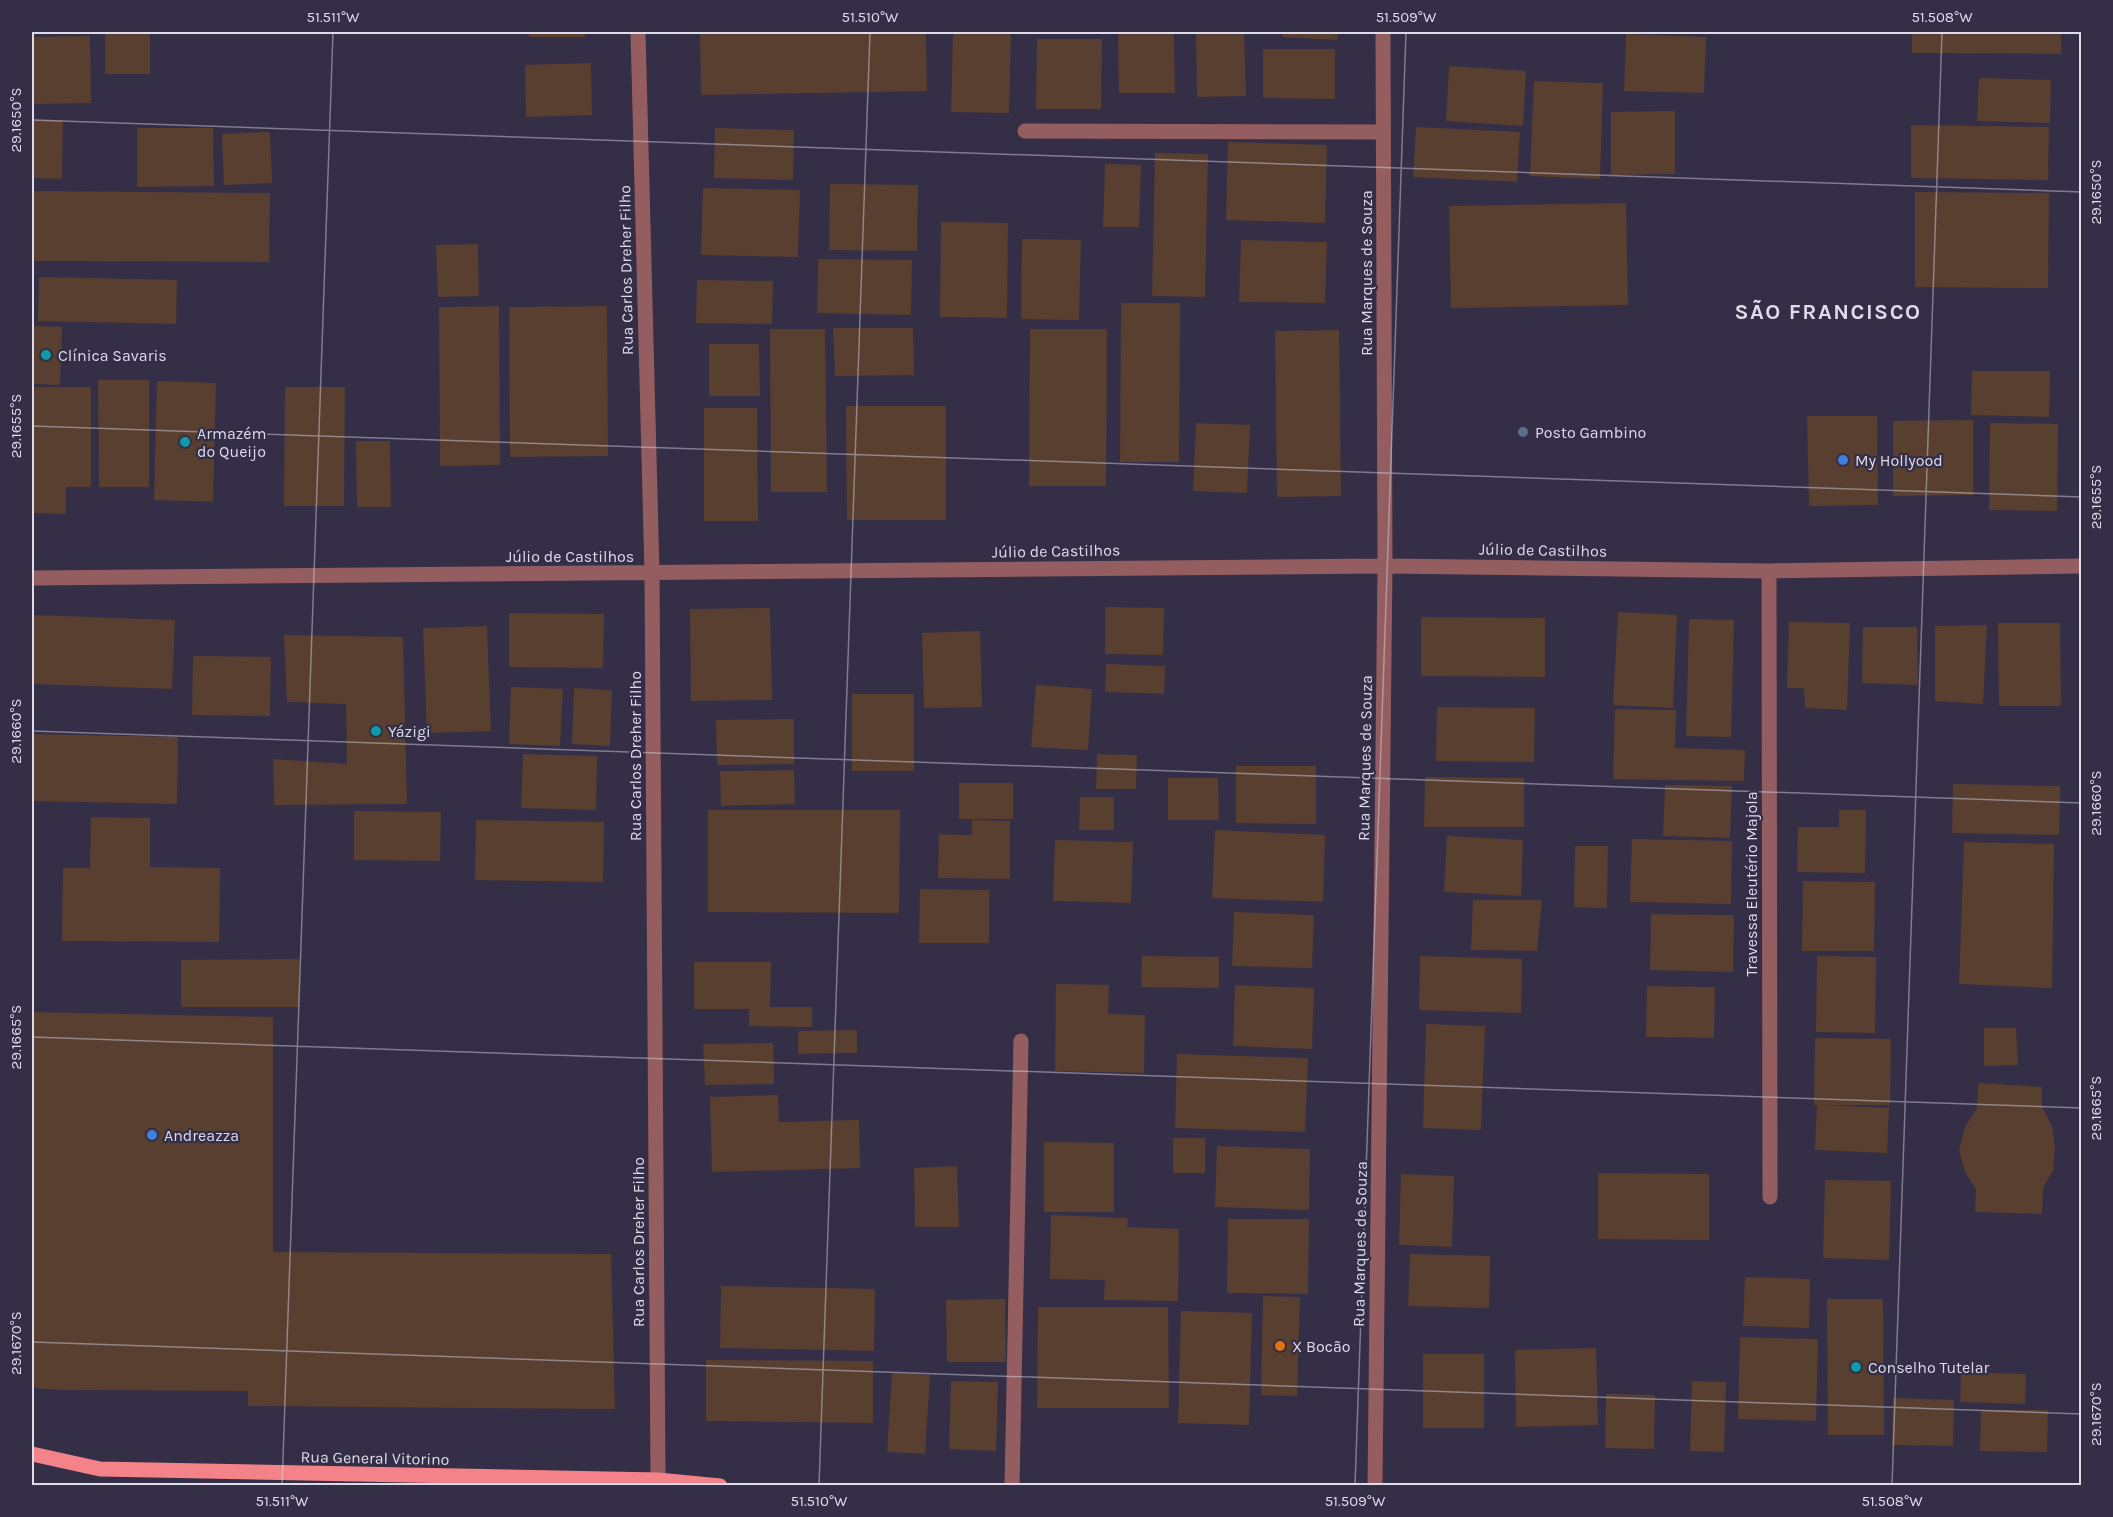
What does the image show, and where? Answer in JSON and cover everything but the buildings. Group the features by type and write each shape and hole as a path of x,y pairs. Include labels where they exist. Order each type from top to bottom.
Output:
{"main road":[{"name":"Rua General Vitorino","path":"32,1454 100,1469 658,1480 720,1485"}],"street":[{"name":"Rua Carlos Dreher Filho","path":"638,32 652,573 658,1480"},
{"name":"Rua Marques de Souza","path":"1375,1485 1385,566 1383,32"},
{"path":"1025,131 1383,132"},
{"name":"Júlio de Castilhos","path":"32,578 1385,566 1769,571 2082,566"},
{"name":"Travessa Eleutério Majola","path":"1769,571 1770,1197"},
{"path":"1012,1485 1020,1041"}],"place":[{"name":"Clínica Savaris","path":"46,355"},
{"name":"Posto Gambino","path":"1523,432"},
{"name":"Armazém do Queijo","path":"185,442"},
{"name":"My Hollyood","path":"1843,460"},
{"name":"Yázigi","path":"376,731"},
{"name":"Andreazza","path":"152,1135"},
{"name":"X Bocão","path":"1280,1346"},
{"name":"Conselho Tutelar","path":"1856,1367"}],"district":[{"name":"SÃO FRANCISCO","path":"1828,312"}]}
